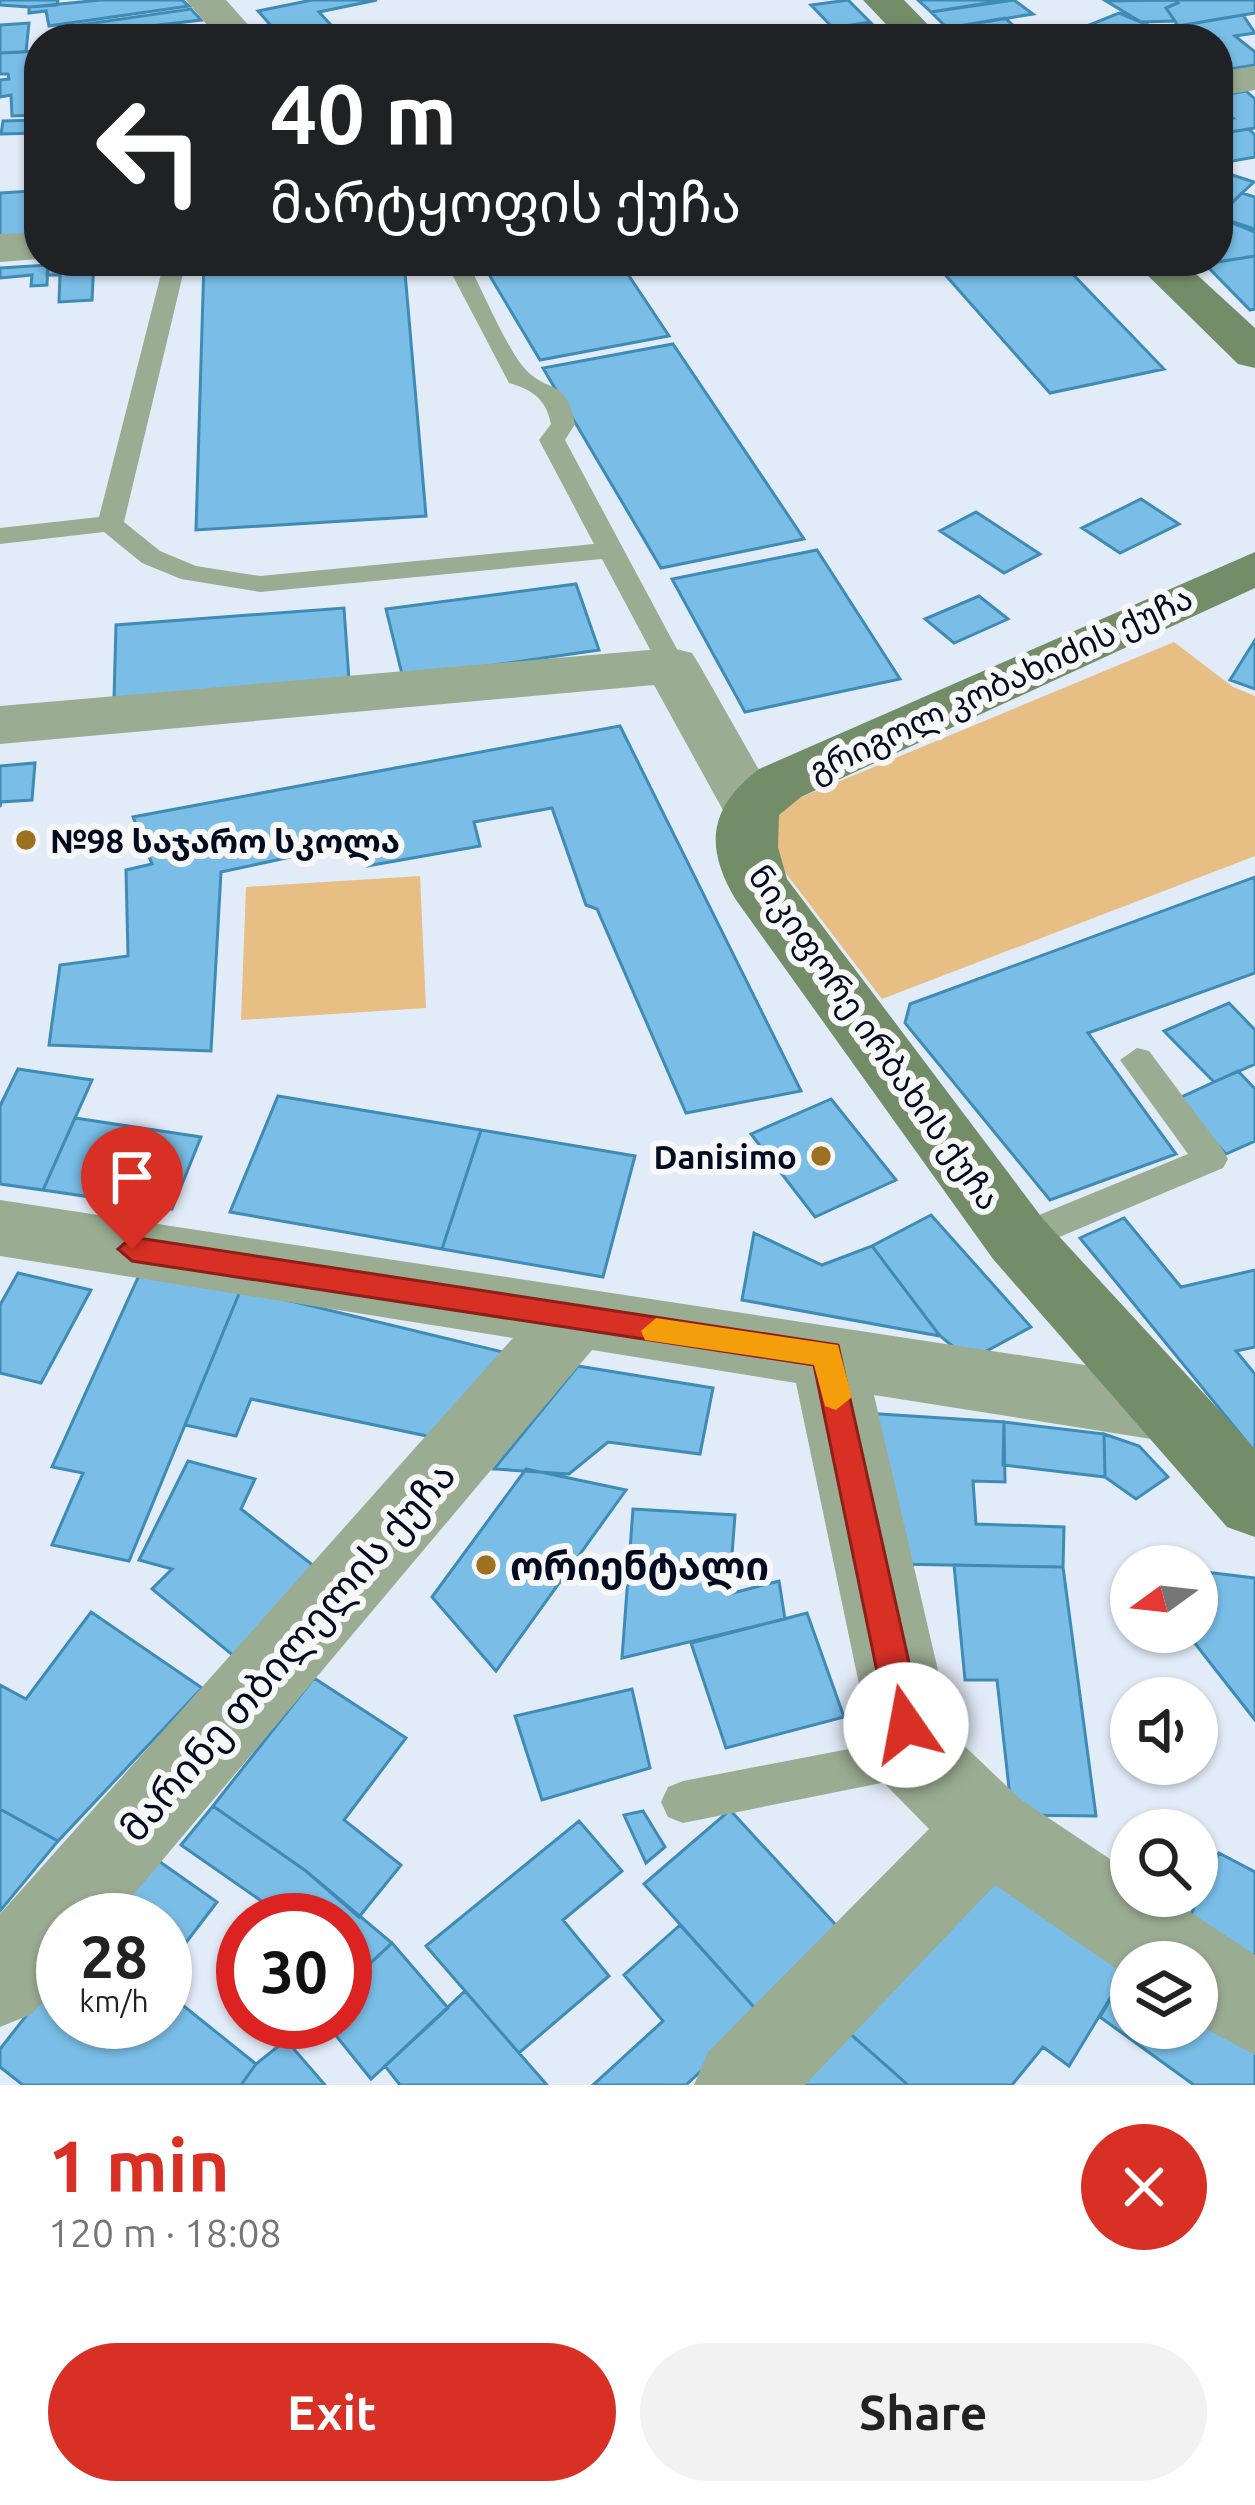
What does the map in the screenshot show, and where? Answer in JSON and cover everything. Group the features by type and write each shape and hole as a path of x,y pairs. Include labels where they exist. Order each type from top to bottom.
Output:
{"street":[{"path":"205,0 227,24"},
{"path":"882,0 907,24"},
{"path":"1175,276 1245,333"},
{"name":"გრიგოლ კობახიძის ქუჩა","path":"750,807 780,783 1255,568"},
{"path":"0,725 672,666"},
{"name":"ნიკიფორე ირბახის ქუჩა","path":"672,666 750,807 746,853 758,884 1018,1238 1255,1503"},
{"path":"0,1228 1170,1410"},
{"name":"მარინე თბილელის ქუჩა","path":"0,1982 574,1320"},
{"path":"827,1354 916,1756 989,1829 1154,1941"},
{"path":"740,2085 989,1829"},
{"path":"1218,1984 1255,2009"}],"lane":[{"path":"110,524 172,276"},
{"path":"464,276 518,378 546,389 561,405 563,424 552,440 672,666"},
{"path":"0,536 110,524 151,557 171,566 260,584 612,550"},
{"path":"1018,1238 1211,1159 1137,1060"},
{"path":"683,1802 916,1756"}],"shaded area":[{"path":"1174,642 1233,687 1255,696 1255,856 882,999 771,854 771,824 785,804"},
{"path":"420,876 426,1008 241,1020 246,887"}],"building":[{"path":"0,0 58,0 57,5 29,7 0,5"},
{"path":"101,0 182,0 189,6 63,24 49,24 46,11 29,13 29,7"},
{"path":"312,0 377,0 319,12 330,24 270,24 258,11"},
{"path":"848,0 870,22 829,24 811,5"},
{"path":"918,0 1006,0 931,12"},
{"path":"1014,0 1033,14 943,24 931,12"},
{"path":"1175,0 1255,0 1255,13 1177,24 1166,8 1178,3"},
{"path":"1106,1 1178,3 1166,8 1175,21 1141,22"},
{"path":"191,9 201,20 167,24 86,24"},
{"path":"1119,13 1144,24 1092,24"},
{"path":"1243,15 1255,33 1235,36 1255,52 1255,65 1233,69 1233,24 1190,24"},
{"path":"1005,18 1012,24 970,24"},
{"path":"29,23 24,24 24,52 0,53 0,25"},
{"path":"24,52 24,116 12,116 11,95 0,97 0,80 9,79 8,74 0,74 0,53"},
{"path":"1246,91 1255,99 1255,128 1233,132 1233,93"},
{"path":"24,120 24,133 1,134 3,121"},
{"path":"1249,129 1255,135 1255,157 1233,161 1233,132"},
{"path":"1233,175 1254,182 1233,201"},
{"path":"24,191 24,240 0,241 0,193"},
{"path":"1242,193 1255,197 1255,229 1233,222 1233,202"},
{"path":"1233,223 1255,232 1255,256 1233,260"},
{"path":"1255,256 1255,309 1250,310 1217,276 1233,276 1233,260"},
{"path":"24,266 24,276 0,278 0,268"},
{"path":"32,276 47,276 47,285 31,286"},
{"path":"60,276 93,276 92,300 59,302"},
{"path":"204,276 405,276 426,516 196,530"},
{"path":"490,276 629,276 669,336 540,360"},
{"path":"946,276 1074,276 1164,369 1050,393"},
{"path":"673,344 804,539 661,568 543,368"},
{"path":"1141,499 1179,524 1120,553 1082,528"},
{"path":"976,512 1040,554 1004,573 940,531"},
{"path":"817,550 900,679 745,712 672,579"},
{"path":"576,584 599,650 403,678 386,609"},
{"path":"979,596 1008,619 954,643 925,619"},
{"path":"344,608 349,680 114,699 116,625"},
{"path":"1255,640 1255,689 1230,680"},
{"path":"620,726 801,1091 686,1113 597,909 586,905 552,808 474,822 480,846 367,866 360,842 221,872 211,1051 49,1045 60,965 128,956 126,870 152,864 133,817"},
{"path":"35,763 32,800 1,802 0,807 0,766"},
{"path":"1255,877 1255,973 1088,1033 1176,1154 1050,1200 905,1023 910,1004"},
{"path":"1229,1003 1255,1030 1255,1064 1214,1082 1164,1031"},
{"path":"18,1069 92,1080 43,1190 0,1184 0,1106"},
{"path":"1238,1071 1255,1089 1255,1141 1226,1154 1175,1100"},
{"path":"278,1096 481,1130 442,1249 230,1212"},
{"path":"831,1099 896,1180 815,1217 751,1134"},
{"path":"75,1118 201,1137 172,1209 43,1190"},
{"path":"481,1130 635,1156 603,1277 442,1249"},
{"path":"931,1215 1031,1327 970,1360 940,1336 872,1246"},
{"path":"1124,1218 1181,1287 1255,1270 1255,1347 1236,1351 1255,1374 1255,1452 1080,1238"},
{"path":"754,1233 822,1265 872,1246 940,1336 742,1300"},
{"path":"141,1271 241,1289 129,1561 52,1545 83,1473 52,1467"},
{"path":"18,1273 91,1290 41,1383 0,1373 0,1305"},
{"path":"241,1289 515,1355 446,1440 251,1399 236,1436 185,1425"},
{"path":"578,1366 713,1388 700,1454 608,1442 569,1474 494,1469"},
{"path":"864,1413 1004,1422 1005,1482 973,1481 976,1524 1064,1527 1063,1567 892,1564"},
{"path":"1004,1422 1104,1434 1105,1477 1003,1465"},
{"path":"1104,1434 1139,1446 1168,1477 1136,1499 1105,1477"},
{"path":"188,1461 255,1479 241,1509 319,1570 235,1657 152,1589 172,1569 139,1560"},
{"path":"526,1469 626,1490 496,1671 432,1597"},
{"path":"633,1509 735,1515 729,1594 779,1581 785,1619 622,1658"},
{"path":"954,1565 1063,1567 1096,1816 1012,1815 997,1680 965,1680"},
{"path":"1218,1574 1255,1578 1255,1720 1202,1653 1218,1653"},
{"path":"91,1612 202,1688 58,1841 0,1809 0,1685 26,1699"},
{"path":"807,1613 844,1717 726,1748 691,1643"},
{"path":"314,1678 406,1738 344,1820 401,1865 372,1901 372,1893 331,1893 213,1806"},
{"path":"632,1689 650,1768 542,1800 515,1716"},
{"path":"213,1806 332,1893 250,1893 181,1845"},
{"path":"0,1809 58,1841 0,1911"},
{"path":"730,1810 846,1936 761,2015 644,1884"},
{"path":"643,1811 665,1847 646,1863 624,1815"},
{"path":"579,1821 622,1871 563,1920 609,1976 519,2053 426,1946"},
{"path":"1218,1855 1255,1872 1255,1971 1218,1946 1218,1941 1186,1925 1190,1917 1218,1917"},
{"path":"153,1857 216,1903 192,1935 192,1893 124,1893"},
{"path":"1008,1870 1110,1946 1110,1998 1069,2066 1043,2047 1012,2085 908,2085 846,2030"},
{"path":"680,1925 761,2015 686,2085 593,2085 663,2021 624,1975"},
{"path":"372,1926 392,1943 372,1962"},
{"path":"392,1943 448,2008 371,2079 347,2049 372,2049 372,1962"},
{"path":"465,1991 547,2085 400,2085 385,2066"},
{"path":"1110,2000 1110,2024 1100,2017"},
{"path":"36,2003 36,2049 192,2049 192,2013 216,2032 216,2049 237,2049 256,2064 241,2085 23,2085 0,2067 0,2049"},
{"path":"1218,2017 1255,2043 1255,2085 1194,2085 1144,2049 1218,2049"},
{"path":"846,2030 908,2085 793,2085"},
{"path":"275,2049 294,2049 325,2085 241,2085"}],"slow traffic":[{"path":"656,1331 827,1354 836,1397"}],"place":[{"name":"№98 საჯარო სკოლა","path":"26,840"},
{"name":"Danisimo","path":"821,1156"},
{"name":"ორიენტალი","path":"486,1565"}],"route":[{"path":"132,1249 574,1320 827,1354 906,1725"}]}
